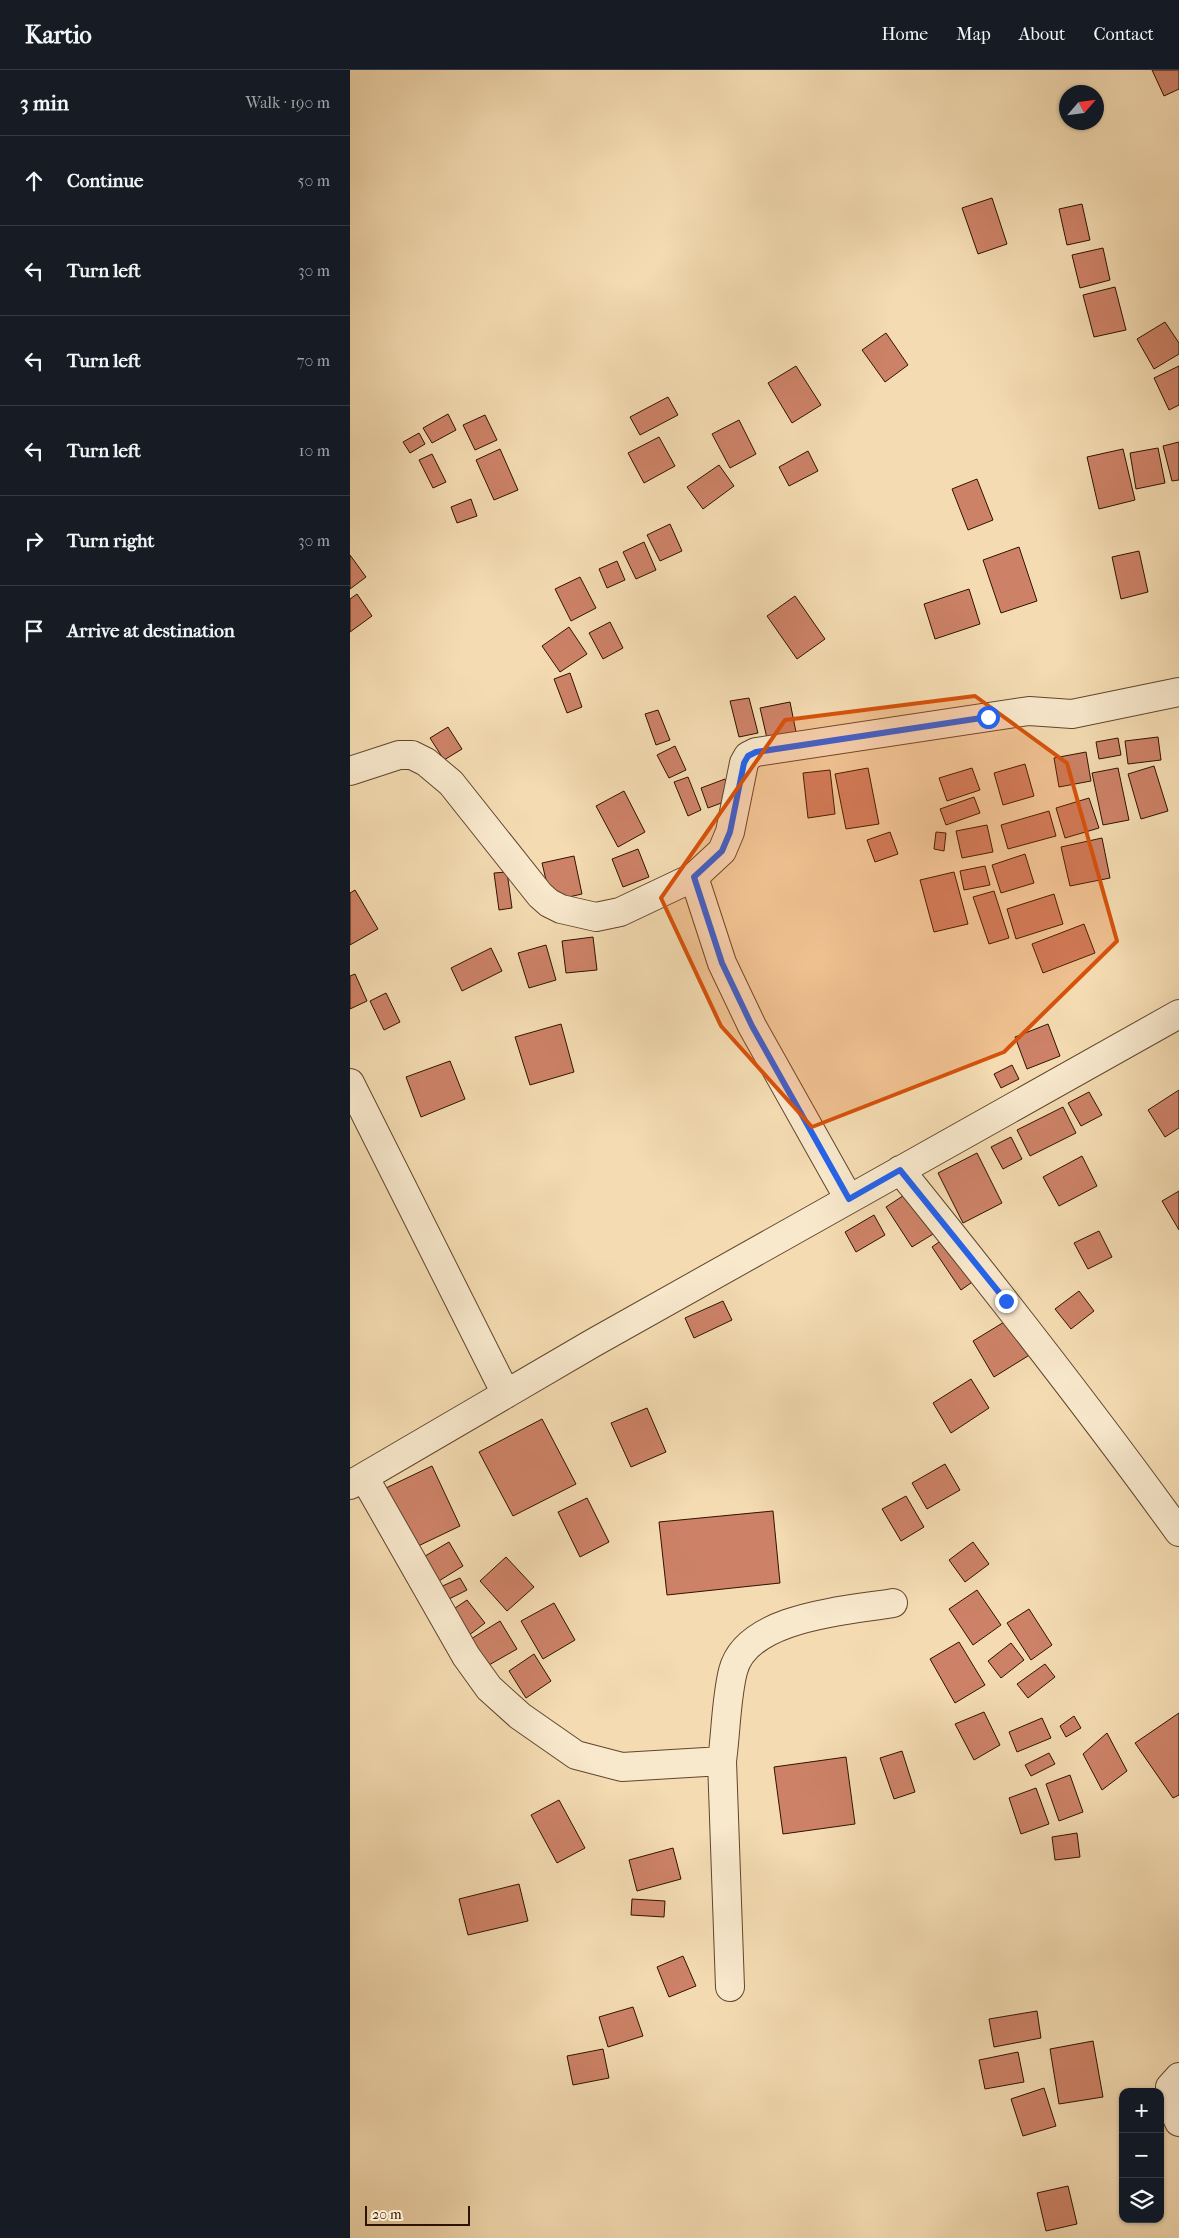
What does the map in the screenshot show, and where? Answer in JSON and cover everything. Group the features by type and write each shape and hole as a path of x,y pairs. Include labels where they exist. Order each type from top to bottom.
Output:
{"street":[{"path":"350,771 399,755 412,755 426,762 451,783 540,895 549,903 578,914 609,916 694,877 722,851 730,832 744,763 748,756 756,752 1029,711 1072,714 1179,692"},
{"path":"694,877 726,970 752,1026 849,1199"},
{"path":"722,1761 622,1767 576,1755 520,1716 490,1688 466,1656 357,1481 900,1170 1179,1014"},
{"path":"350,1083 506,1394"},
{"path":"900,1170 1006,1301 1113,1441 1179,1532"},
{"path":"730,1987 722,1761 733,1670 743,1650 754,1639 771,1630 810,1617 893,1603"},
{"path":"1179,2076 1170,2087 1170,2102 1179,2122"}],"highlighted area":[{"path":"975,696 1067,763 1117,941 1004,1052 812,1127 721,1026 661,898 785,720"}],"building":[{"path":"1152,70 1179,70 1179,89 1164,96"},
{"path":"992,198 1007,244 978,254 962,208"},
{"path":"1082,204 1090,240 1067,245 1059,209"},
{"path":"1103,248 1110,280 1080,288 1072,255"},
{"path":"1115,287 1126,330 1094,337 1083,295"},
{"path":"1165,322 1179,343 1179,354 1154,369 1137,339"},
{"path":"886,333 908,365 885,382 862,350"},
{"path":"796,366 821,405 792,423 768,383"},
{"path":"1179,366 1179,405 1169,410 1154,378"},
{"path":"668,397 678,415 640,435 630,417"},
{"path":"448,414 456,430 432,443 423,428"},
{"path":"485,415 497,440 475,450 463,425"},
{"path":"739,420 756,454 730,468 712,434"},
{"path":"419,433 425,444 410,453 403,442"},
{"path":"659,437 675,466 644,483 628,453"},
{"path":"1179,442 1179,480 1172,481 1163,446"},
{"path":"1158,448 1165,483 1136,489 1130,453"},
{"path":"500,449 518,490 494,500 476,460"},
{"path":"1123,449 1135,500 1099,509 1087,457"},
{"path":"808,451 818,471 789,486 779,467"},
{"path":"432,454 446,482 433,488 419,460"},
{"path":"719,465 734,486 703,509 687,487"},
{"path":"977,479 993,520 968,530 952,489"},
{"path":"471,499 477,516 457,523 451,507"},
{"path":"670,524 682,551 660,561 647,535"},
{"path":"644,542 656,570 636,579 623,552"},
{"path":"1019,547 1037,601 1001,613 983,560"},
{"path":"1139,551 1148,592 1121,599 1112,557"},
{"path":"350,555 366,577 350,589"},
{"path":"617,561 625,580 607,588 599,569"},
{"path":"580,577 596,608 571,621 555,589"},
{"path":"969,589 980,624 935,639 924,604"},
{"path":"357,594 372,616 350,632 350,599"},
{"path":"795,596 825,639 797,659 767,616"},
{"path":"610,622 623,648 603,659 589,633"},
{"path":"569,627 587,654 560,672 542,646"},
{"path":"570,673 582,707 567,713 554,679"},
{"path":"749,698 758,733 739,737 730,701"},
{"path":"790,702 798,742 769,747 760,708"},
{"path":"658,710 670,740 656,745 645,714"},
{"path":"448,727 462,749 444,760 430,738"},
{"path":"1158,737 1161,760 1128,764 1125,741"},
{"path":"1118,738 1121,755 1099,759 1096,742"},
{"path":"675,746 686,770 669,778 657,755"},
{"path":"1086,752 1091,781 1059,787 1054,758"},
{"path":"1025,764 1034,796 1003,805 994,773"},
{"path":"1154,766 1168,811 1141,819 1128,774"},
{"path":"868,768 879,824 846,829 835,774"},
{"path":"972,768 980,790 947,801 939,778"},
{"path":"1118,768 1129,820 1103,825 1092,773"},
{"path":"830,770 835,814 808,818 803,773"},
{"path":"688,777 701,810 688,816 674,782"},
{"path":"725,779 732,799 708,808 701,788"},
{"path":"624,791 645,832 618,847 596,806"},
{"path":"974,797 980,813 946,825 940,809"},
{"path":"1089,798 1099,828 1065,838 1056,808"},
{"path":"1049,811 1056,836 1008,849 1001,825"},
{"path":"987,825 993,852 962,858 956,831"},
{"path":"890,832 898,854 875,862 867,840"},
{"path":"936,832 946,833 944,851 934,849"},
{"path":"1102,838 1110,878 1070,886 1061,847"},
{"path":"638,849 649,877 623,887 612,859"},
{"path":"1025,854 1034,883 1001,893 992,865"},
{"path":"574,856 582,894 551,901 542,863"},
{"path":"985,866 990,885 964,890 960,871"},
{"path":"507,872 512,908 499,910 494,873"},
{"path":"954,872 968,924 934,932 920,880"},
{"path":"355,890 378,929 350,945 350,893"},
{"path":"994,891 1009,938 989,944 973,897"},
{"path":"1054,894 1063,924 1016,939 1007,909"},
{"path":"1084,924 1095,953 1043,973 1032,944"},
{"path":"593,937 597,970 566,973 562,941"},
{"path":"546,945 556,980 529,988 518,953"},
{"path":"491,948 502,971 462,991 451,968"},
{"path":"355,974 367,1001 350,1009 350,976"},
{"path":"386,993 400,1022 384,1030 370,1001"},
{"path":"561,1024 574,1072 530,1085 515,1037"},
{"path":"1048,1024 1060,1056 1027,1069 1015,1037"},
{"path":"450,1061 465,1099 421,1117 406,1077"},
{"path":"1012,1065 1019,1079 1001,1088 994,1074"},
{"path":"1179,1090 1179,1128 1165,1137 1148,1110"},
{"path":"1089,1092 1102,1115 1081,1126 1068,1103"},
{"path":"1063,1107 1076,1133 1030,1156 1017,1130"},
{"path":"1011,1137 1022,1159 1003,1169 991,1147"},
{"path":"977,1153 1002,1203 963,1223 938,1173"},
{"path":"1082,1156 1097,1186 1059,1206 1043,1177"},
{"path":"912,1190 938,1231 912,1247 886,1207"},
{"path":"1179,1191 1179,1230 1162,1201"},
{"path":"874,1215 885,1235 856,1252 845,1232"},
{"path":"1099,1231 1112,1257 1088,1269 1074,1243"},
{"path":"949,1235 978,1278 961,1290 932,1247"},
{"path":"1079,1291 1094,1311 1071,1329 1055,1309"},
{"path":"723,1301 732,1320 694,1338 685,1318"},
{"path":"1014,1316 1036,1351 994,1377 973,1341"},
{"path":"971,1379 989,1408 951,1433 933,1403"},
{"path":"647,1408 666,1452 631,1467 611,1423"},
{"path":"542,1419 576,1484 513,1516 479,1452"},
{"path":"945,1464 960,1490 927,1509 912,1483"},
{"path":"432,1466 460,1526 414,1548 386,1488"},
{"path":"906,1496 924,1527 901,1541 882,1509"},
{"path":"587,1498 609,1542 580,1557 558,1512"},
{"path":"773,1511 780,1583 667,1595 659,1522"},
{"path":"449,1542 463,1566 434,1584 420,1559"},
{"path":"973,1542 989,1564 965,1582 949,1560"},
{"path":"506,1557 534,1587 507,1611 480,1581"},
{"path":"460,1578 467,1590 443,1602 436,1589"},
{"path":"977,1590 1001,1625 973,1645 949,1609"},
{"path":"467,1600 485,1623 464,1639 446,1614"},
{"path":"554,1603 575,1640 543,1659 521,1621"},
{"path":"1029,1609 1052,1645 1031,1660 1007,1623"},
{"path":"500,1621 517,1649 482,1669 466,1642"},
{"path":"959,1642 985,1685 955,1703 930,1659"},
{"path":"1011,1643 1024,1660 1001,1678 988,1661"},
{"path":"534,1654 551,1681 526,1698 509,1671"},
{"path":"1045,1664 1055,1677 1028,1698 1017,1684"},
{"path":"984,1712 1000,1745 974,1760 955,1724"},
{"path":"1179,1713 1179,1795 1173,1798 1135,1743"},
{"path":"1074,1716 1081,1728 1066,1737 1060,1726"},
{"path":"1042,1718 1051,1738 1017,1752 1009,1732"},
{"path":"1107,1733 1127,1771 1102,1790 1083,1754"},
{"path":"902,1751 915,1792 894,1799 880,1758"},
{"path":"1049,1753 1055,1764 1031,1776 1025,1765"},
{"path":"846,1757 855,1824 783,1834 774,1767"},
{"path":"1070,1775 1083,1812 1059,1821 1046,1784"},
{"path":"1036,1788 1049,1824 1021,1834 1009,1798"},
{"path":"559,1800 585,1848 557,1863 531,1815"},
{"path":"1077,1833 1080,1857 1055,1860 1052,1837"},
{"path":"673,1848 681,1879 637,1891 629,1860"},
{"path":"519,1884 528,1921 468,1935 459,1899"},
{"path":"632,1899 665,1901 664,1917 631,1915"},
{"path":"683,1956 696,1986 669,1997 657,1967"},
{"path":"633,2007 643,2036 608,2047 599,2017"},
{"path":"1037,2011 1041,2038 994,2047 989,2019"},
{"path":"1093,2041 1103,2097 1059,2104 1050,2049"},
{"path":"603,2049 609,2078 573,2085 567,2056"},
{"path":"1018,2052 1024,2082 985,2089 979,2060"},
{"path":"1044,2088 1056,2126 1023,2136 1011,2099"},
{"path":"1068,2186 1077,2224 1046,2231 1037,2193"}],"route":[{"path":"988,717 756,752 748,756 744,763 730,832 722,851 694,877 722,963 752,1026 849,1199 900,1170 1006,1301"}]}
